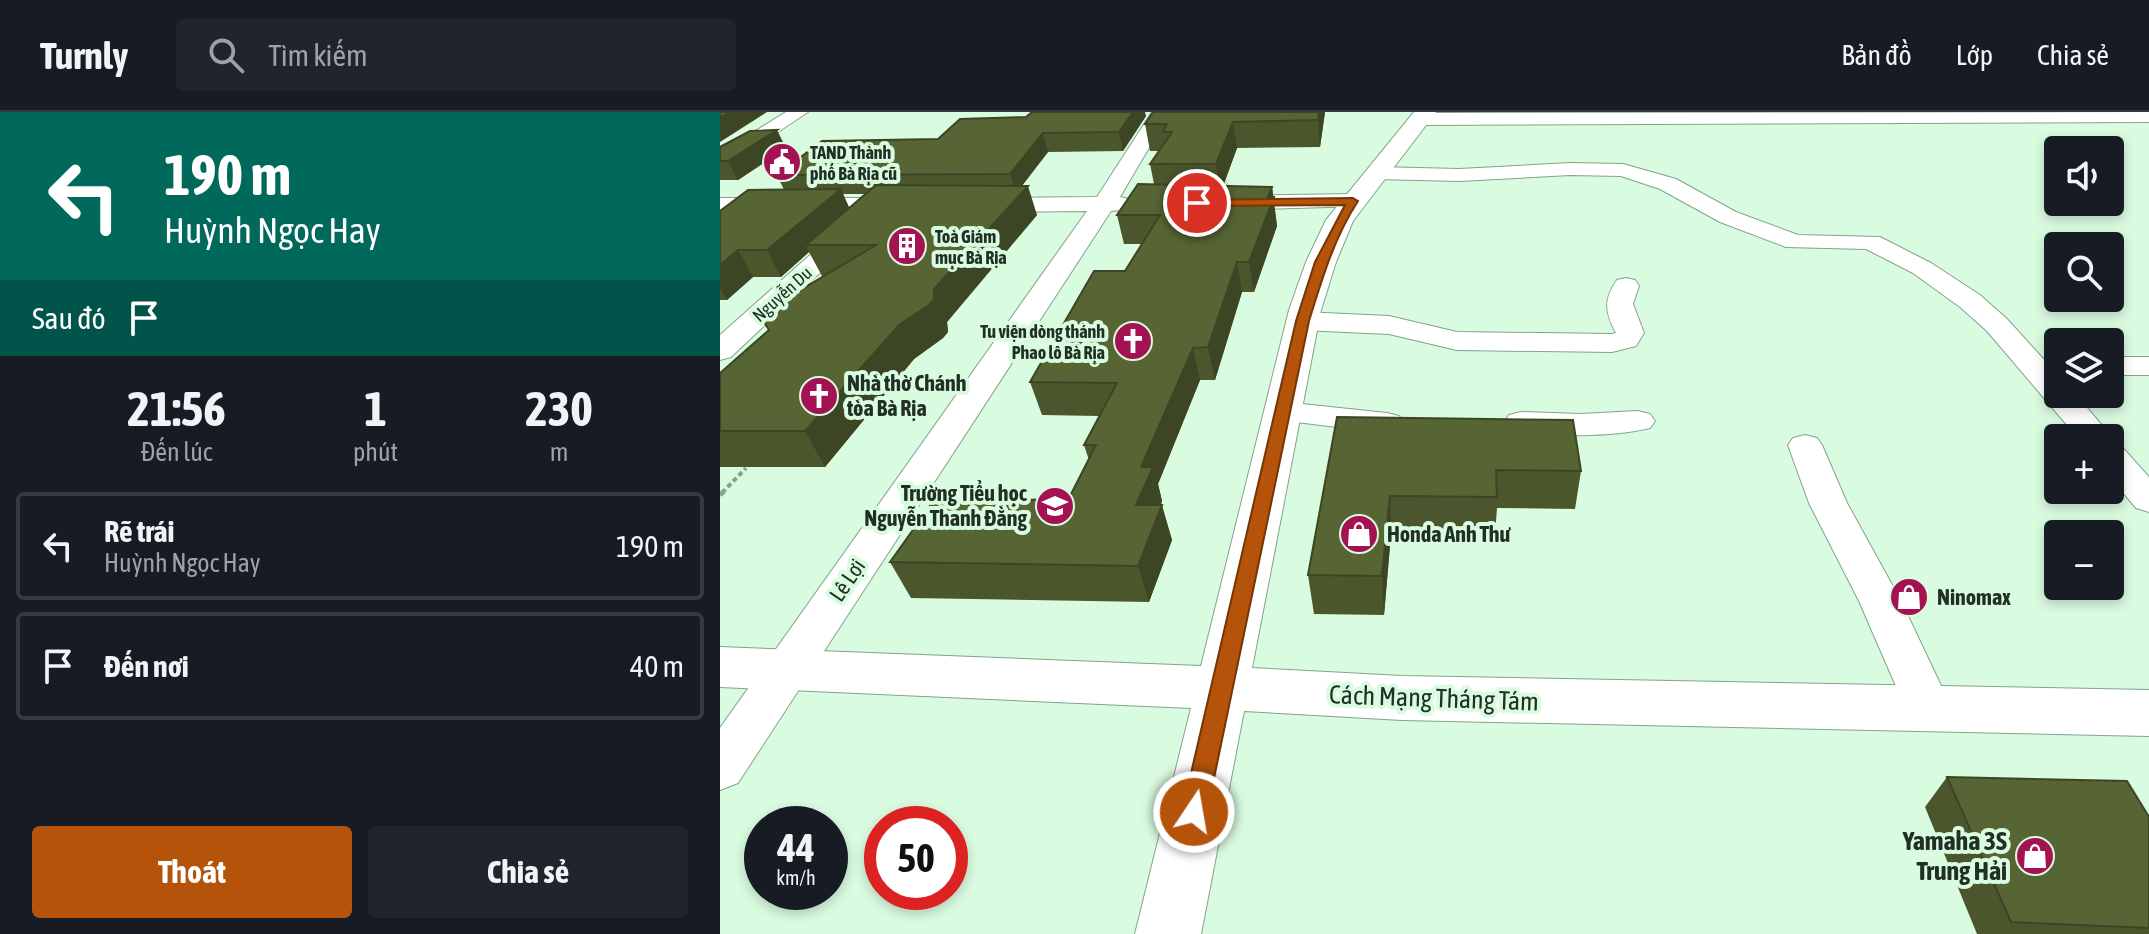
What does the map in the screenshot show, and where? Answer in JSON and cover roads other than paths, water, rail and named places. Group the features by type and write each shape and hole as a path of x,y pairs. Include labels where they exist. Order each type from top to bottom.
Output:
{"main road":[{"path":"1168,934 1302,321 1321,262 1340,220 1423,116"},
{"name":"Cách Mạng Tháng Tám","path":"720,667 1075,680 1402,698 2149,713"}],"street":[{"path":"720,162 799,112"},
{"name":"Lê Lợi","path":"720,768 1104,204 1161,112"},
{"path":"1423,116 2149,116"},
{"path":"1376,173 1459,175 1570,169 1623,170 1668,184 1728,217 1795,242 1871,242 1922,268 1970,301 2044,364"},
{"path":"1197,203 1353,201"},
{"path":"954,205 1151,204"},
{"path":"720,205 925,205"},
{"name":"Nguyễn Du","path":"720,351 880,205"},
{"path":"1302,321 1389,325 1457,341 1612,343 1626,340 1630,333 1618,304 1619,295 1626,286"},
{"path":"2124,366 2149,366"},
{"path":"1283,412 1414,423"},
{"path":"1486,423 1638,421"},
{"path":"1805,445 1828,503 1880,601 1929,709"},
{"path":"2124,471 2149,500"}],"place":[{"name":"TAND Thành phố Bà Rịa cũ","path":"782,162"},
{"name":"Toà Giám mục Bà Rịa","path":"907,246"},
{"name":"Tu viện dòng thánh Phao lô Bà Rịa","path":"1133,341"},
{"name":"Nhà thờ Chánh tòa Bà Rịa","path":"819,396"},
{"name":"Trường Tiểu học Nguyễn Thanh Đằng","path":"1055,506"},
{"name":"Honda Anh Thư","path":"1359,534"},
{"name":"Ninomax","path":"1909,597"},
{"name":"Yamaha 3S Trung Hải","path":"2035,856"}]}
